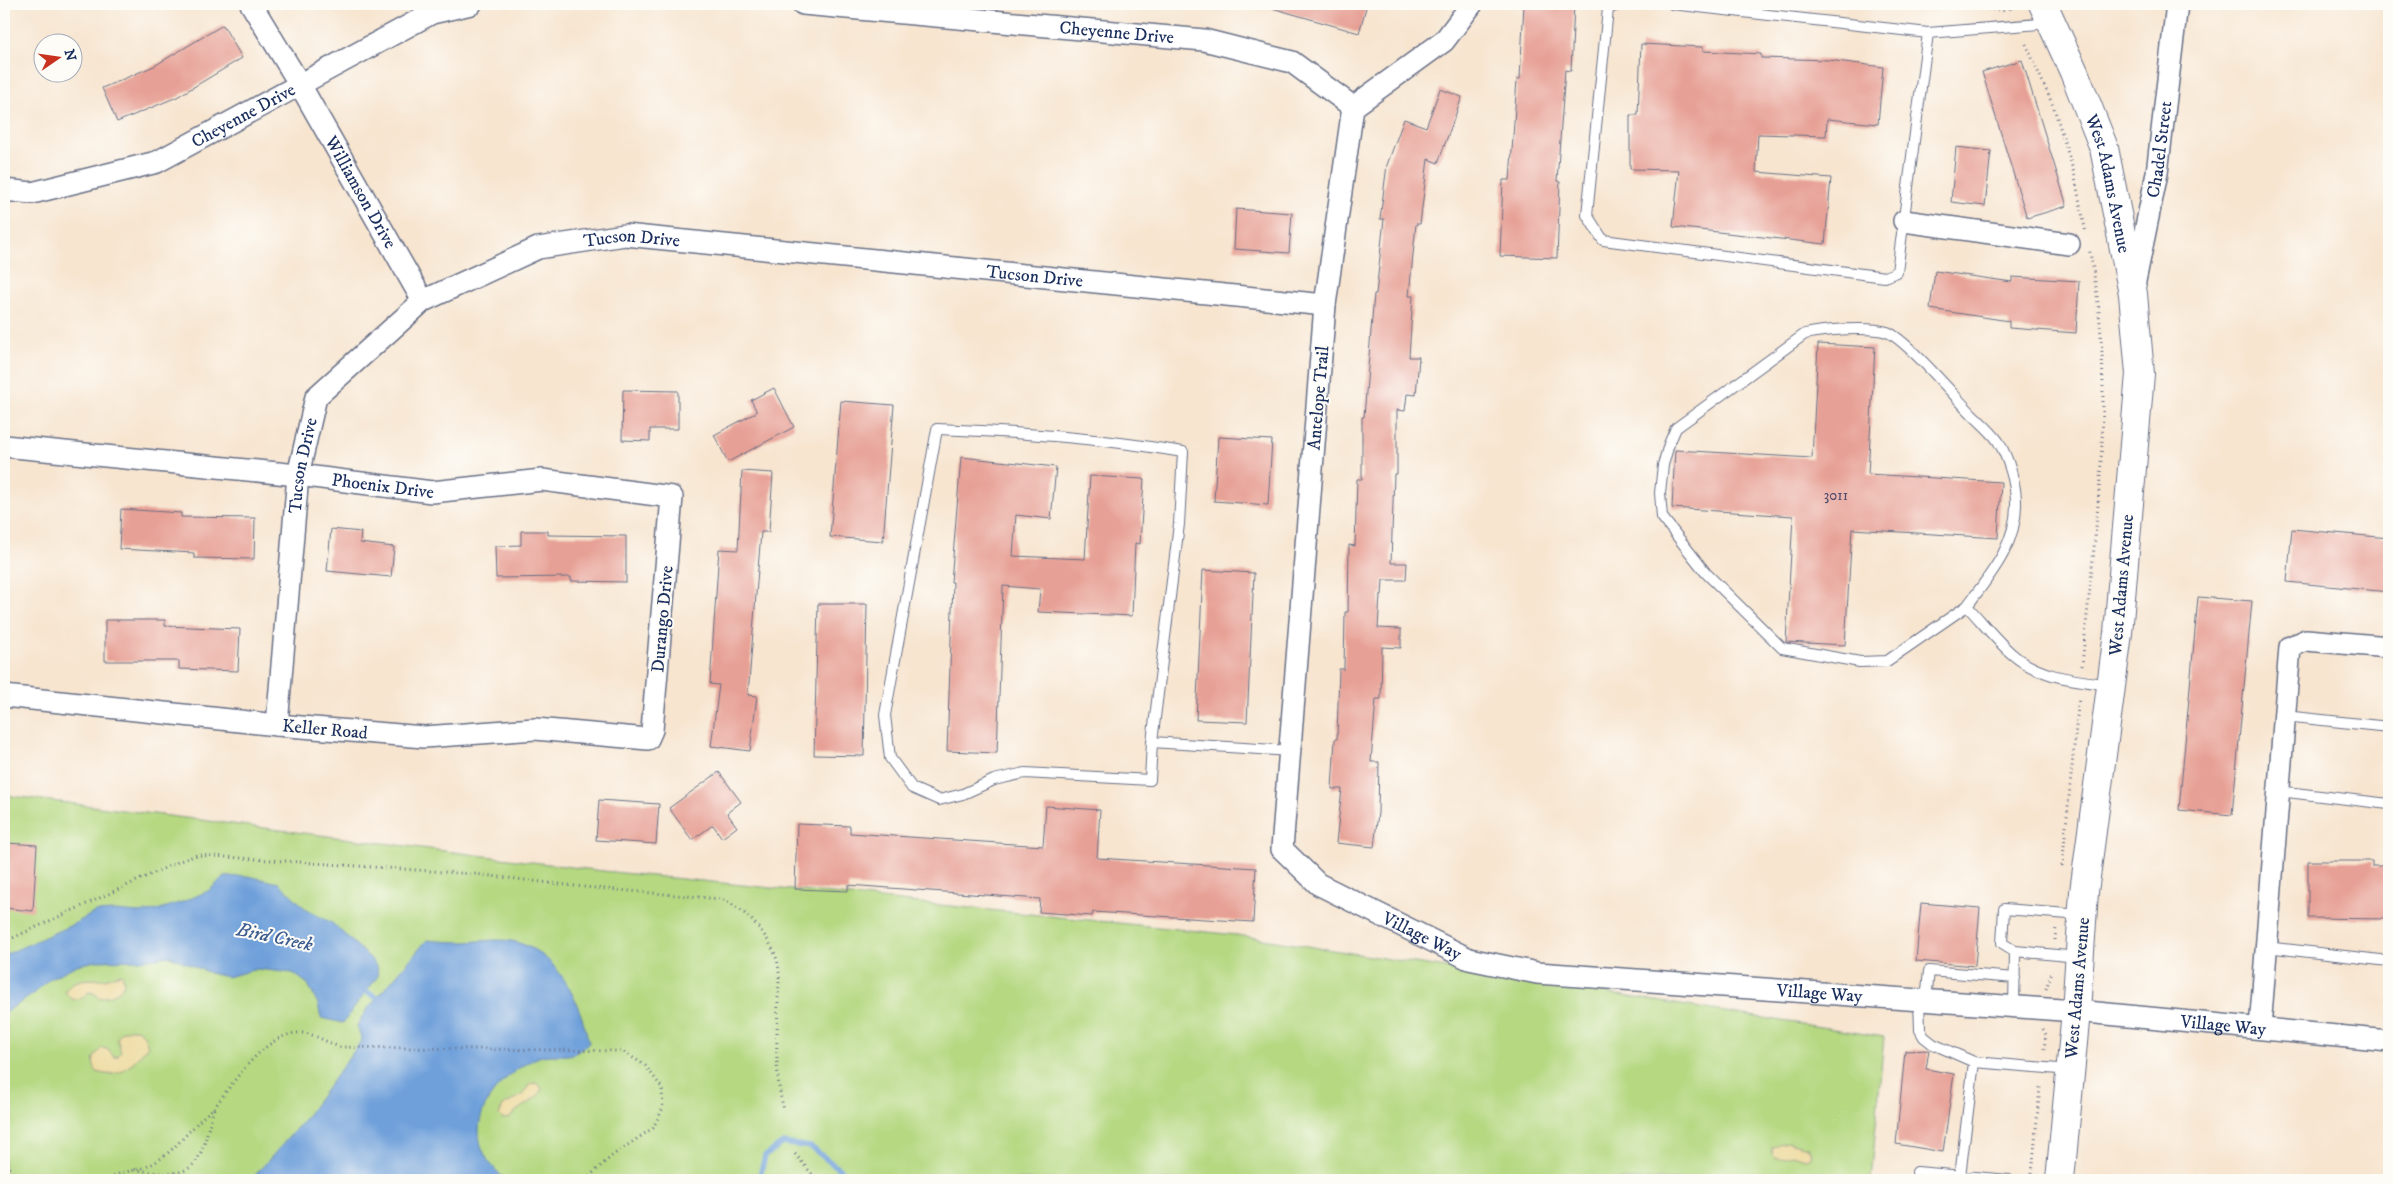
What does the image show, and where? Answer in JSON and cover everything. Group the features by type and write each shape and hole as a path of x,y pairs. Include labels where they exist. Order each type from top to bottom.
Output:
{"main road":[{"name":"West Adams Avenue","path":"2047,13 2074,72 2104,148 2133,294 2140,374 2118,633 2083,915 2060,1180"}],"street":[{"name":"Williamson Drive","path":"250,4 299,83 423,301"},
{"name":"Cheyenne Drive","path":"4,190 32,193 157,162 299,83 432,13 471,4"},
{"name":"Cheyenne Drive","path":"803,4 1204,40 1292,62 1353,107"},
{"path":"1353,107 1444,41 1472,4"},
{"name":"Chadel Street","path":"2133,294 2157,173 2177,4"},
{"name":"Antelope Trail","path":"1282,849 1325,305 1353,107"},
{"path":"1904,221 2069,244"},
{"name":"Tucson Drive","path":"277,725 298,475 316,397 423,301 538,248 626,235 1325,305"},
{"name":"Phoenix Drive","path":"4,446 298,475 432,492 542,480 672,498"},
{"name":"Durango Drive","path":"648,739 652,730 672,498"},
{"path":"2260,1028 2290,647 2306,640 2389,648"},
{"name":"Keller Road","path":"4,696 277,725 424,737 535,729 648,739"},
{"name":"Village Way","path":"1282,849 1318,884 1468,959 1537,973 2014,1006 2389,1041"}],"lane":[{"path":"1620,4 1608,10 1587,215 1603,240 1886,277 1897,272 1928,33"},
{"path":"1672,4 1928,33 2047,13"},
{"path":"1822,330 1888,332 1909,349 1998,440 2011,471 2016,502 2012,533 2003,556 1967,606 1887,662 1860,662 1782,648 1706,573 1662,517 1660,493 1663,465 1676,428 1805,334 1822,330"},
{"path":"937,429 1028,432 1133,443 1183,452 1179,524 1152,742 1150,780 1025,773 994,780 963,794 938,800 912,788 890,758 885,715 937,429"},
{"path":"1967,606 2012,654 2033,668 2054,676 2111,685"},
{"path":"2284,716 2389,726"},
{"path":"1152,742 1290,751"},
{"path":"2278,791 2389,804"},
{"path":"2080,957 2015,951 2002,942 2004,909 2083,915"},
{"path":"2266,947 2389,961"},
{"path":"2014,1006 2015,951"},
{"path":"2015,978 1929,971 1922,1000 1920,1030 1924,1037 1933,1044 1974,1062 2070,1070"},
{"path":"1960,1176 1974,1062"},
{"path":"1917,1172 2009,1180"}],"path":[{"path":"1902,4 1940,8 1942,4 2012,13 2008,4"},
{"path":"2026,44 2054,108 2074,173 2095,276 2104,361 2102,441 2082,666"},
{"path":"2061,870 2079,697"},
{"path":"4,942 180,861 197,855 474,874 584,887 720,899 730,902 754,923 766,938 777,961 777,1071 778,1089 784,1110"},
{"path":"2055,946 2056,927"},
{"path":"2046,989 2052,972"},
{"path":"2042,1027 2046,1035 2044,1049"},
{"path":"110,1180 115,1175 134,1169 145,1168 165,1156 214,1108 240,1074 266,1047 280,1037 301,1033 316,1036 340,1047 622,1050 645,1065 662,1088 663,1108 653,1128 613,1155 585,1180"},
{"path":"2032,1173 2040,1087"},
{"path":"178,1178 192,1170 200,1162 214,1108"},
{"path":"795,1154 817,1180"},
{"path":"4,1159 16,1180"},
{"path":"134,1169 158,1177"}],"green space":[{"path":"4,795 603,871 1237,935 1884,1037 1871,1180 4,1180"}],"sand":[{"path":"121,974 124,979 122,987 110,995 100,998 94,993 89,992 82,998 73,1000 65,992 72,983 77,981 105,979"},
{"path":"137,1029 144,1035 148,1046 132,1064 120,1072 106,1074 97,1072 93,1062 97,1053 102,1048 107,1049 114,1057 118,1056 121,1052 117,1039 121,1032"},
{"path":"536,1083 542,1088 536,1097 517,1110 510,1118 503,1119 499,1115 503,1106 522,1095 530,1084"},
{"path":"1788,1142 1808,1147 1811,1153 1809,1158 1804,1159 1792,1155 1782,1158 1774,1156 1772,1148"}],"water":[{"path":"248,876 279,883 307,910 332,923 369,957 377,967 378,976 343,1023 321,1018 318,1004 308,984 293,973 257,969 227,977 210,973 170,956 139,960 96,961 77,965 49,979 35,993 4,1013 4,956 7,954 76,923 95,912 139,913 154,911 208,891 225,877"},
{"path":"427,940 461,942 505,940 534,949 557,970 566,983 574,998 585,1028 589,1043 573,1054 543,1056 526,1064 501,1083 484,1109 480,1123 479,1138 486,1157 505,1180 251,1180 303,1121 362,1040 357,1026 365,1012"}],"building":[{"path":"1273,4 1367,4 1359,33 1272,8"},
{"path":"1524,4 1574,4 1571,71 1565,70 1557,181 1560,182 1557,258 1500,256 1503,180 1510,180 1517,79 1520,79"},
{"path":"223,25 242,58 177,97 117,122 102,88 154,66"},
{"path":"1641,44 1703,47 1703,51 1761,54 1761,58 1829,60 1883,67 1878,124 1827,119 1826,136 1758,134 1756,172 1831,178 1825,244 1673,227 1679,170 1630,169 1630,115 1638,115"},
{"path":"2022,60 2067,206 2027,218 1982,72"},
{"path":"1440,89 1462,97 1438,163 1428,159 1420,224 1416,224 1409,296 1413,296 1409,357 1419,357 1416,395 1407,394 1405,411 1397,410 1397,474 1394,474 1391,563 1407,563 1406,580 1383,580 1382,595 1380,595 1378,628 1401,629 1401,648 1382,647 1381,699 1376,699 1371,762 1379,762 1378,813 1374,847 1336,843 1342,789 1332,789 1335,739 1337,739 1339,669 1344,669 1345,612 1348,612 1349,545 1355,546 1357,479 1362,479 1362,417 1364,417 1374,294 1376,294 1384,219 1380,219 1387,165 1404,119 1426,127"},
{"path":"1956,147 1991,151 1985,206 1951,202"},
{"path":"1236,209 1292,213 1289,253 1234,249"},
{"path":"1935,271 2012,282 2012,277 2079,281 2076,333 2009,328 2009,321 1930,309"},
{"path":"1818,344 1875,347 1868,474 2001,482 1998,538 1852,529 1845,645 1786,642 1793,516 1672,508 1675,450 1812,458"},
{"path":"774,388 794,427 728,462 714,435 757,412 751,400"},
{"path":"623,390 678,391 678,429 650,429 650,441 622,440"},
{"path":"841,401 894,405 883,541 830,537"},
{"path":"1218,437 1272,440 1268,505 1214,501"},
{"path":"961,457 1056,467 1051,519 1016,515 1013,556 1085,559 1090,476 1144,479 1140,544 1135,543 1132,616 1038,612 1040,589 1003,586 997,753 947,751 953,582 951,582"},
{"path":"742,471 773,473 769,532 761,532 748,695 757,696 750,751 711,746 719,685 710,684 719,549 738,550"},
{"path":"121,509 181,513 181,517 255,518 254,559 194,558 194,553 119,549"},
{"path":"331,529 361,532 360,543 394,547 391,577 327,571"},
{"path":"2292,529 2389,538 2389,592 2287,582"},
{"path":"521,531 548,531 548,535 626,536 626,582 571,581 571,577 496,578 495,546 521,545"},
{"path":"1203,570 1254,573 1247,722 1196,720"},
{"path":"2198,597 2252,601 2232,815 2179,810"},
{"path":"818,604 867,604 864,756 814,755"},
{"path":"105,620 165,620 165,626 240,629 238,671 179,669 179,661 105,661"},
{"path":"719,772 741,802 727,813 737,827 722,838 713,825 692,840 669,808"},
{"path":"599,800 659,804 656,844 596,840"},
{"path":"1046,806 1100,810 1097,858 1256,868 1253,922 1093,912 1092,916 1039,912 1040,899 848,885 848,891 795,889 797,824 850,826 850,833 1043,846"},
{"path":"7,843 37,845 33,911 4,908"},
{"path":"2308,861 2372,861 2372,866 2389,866 2389,919 2308,918"},
{"path":"1921,903 1980,908 1975,966 1916,961"},
{"path":"1929,1050 1926,1069 1954,1074 1943,1152 1896,1144 1905,1051"}],"waterway":[{"name":"Bird Creek","path":"361,988 377,998 379,1004"},
{"path":"759,1180 765,1156 783,1143 811,1147 853,1180"}]}
